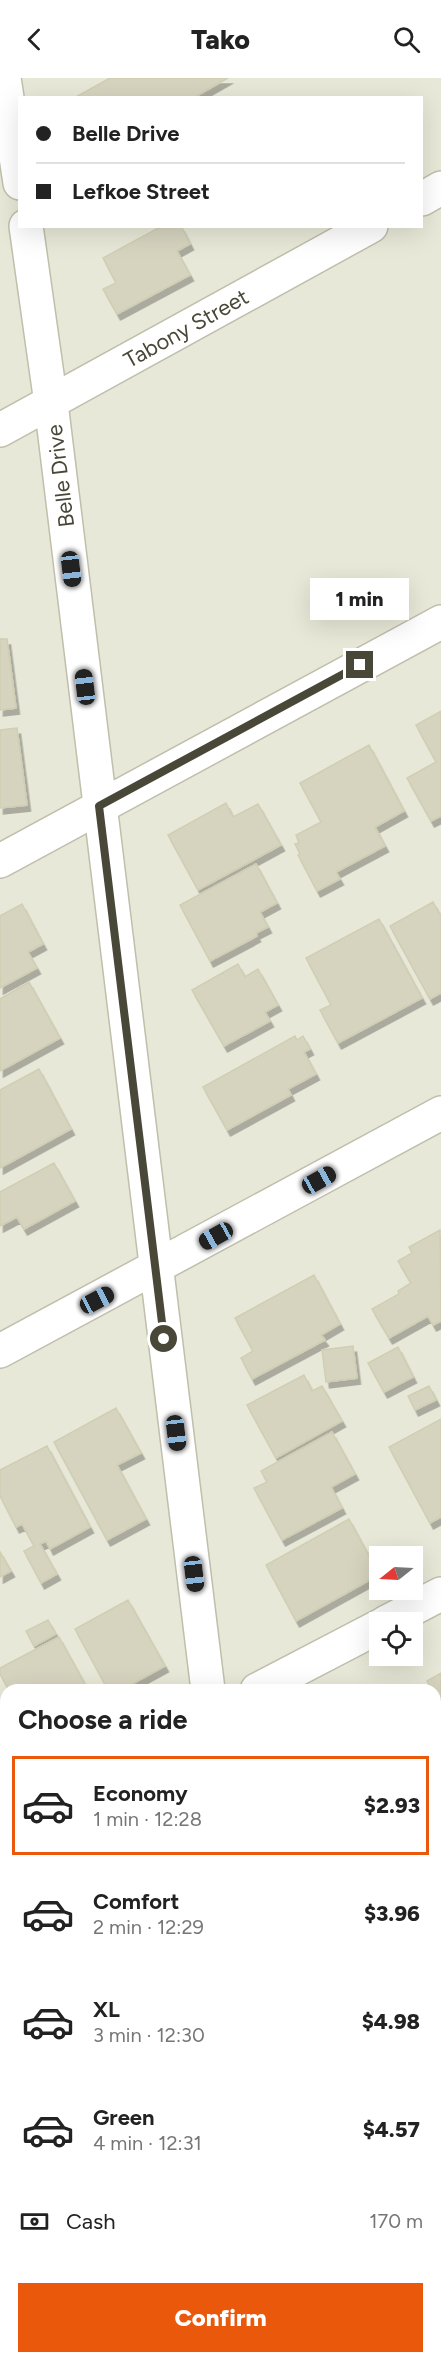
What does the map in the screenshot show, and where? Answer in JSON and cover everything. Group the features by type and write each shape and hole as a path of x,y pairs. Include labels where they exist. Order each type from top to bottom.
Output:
{"street":[{"path":"4,78 18,170"},
{"path":"423,198 441,188"},
{"name":"Belle Drive","path":"26,228 51,403 207,1684"},
{"name":"Tabony Street","path":"0,430 368,228"},
{"path":"0,861 441,622"},
{"path":"0,1351 441,1113"},
{"path":"406,1612 441,1594"},
{"path":"269,1684 369,1632"}],"shaded area":[{"path":"0,78 441,78 441,1684 0,1684"}],"building":[{"path":"110,78 228,78 196,96 78,96"},
{"path":"158,228 182,228 190,244 177,251 190,275 117,314 103,289 116,283 103,258"},
{"path":"0,639 7,639 16,708 0,710"},
{"path":"441,711 441,816 431,821 407,778 436,762 416,725"},
{"path":"17,728 27,805 0,808 0,730"},
{"path":"369,745 404,811 375,827 385,846 336,872 340,879 317,891 298,855 300,854 295,844 299,843 296,835 321,822 300,783"},
{"path":"226,803 233,817 258,804 281,845 198,890 168,835"},
{"path":"256,864 277,903 260,912 268,927 256,933 257,936 210,961 180,905"},
{"path":"433,902 441,916 441,993 430,999 390,926"},
{"path":"22,904 43,944 28,952 37,968 0,988 0,916"},
{"path":"379,919 422,998 338,1043 320,1010 331,1005 306,958"},
{"path":"238,964 245,977 258,969 278,1005 265,1012 270,1021 224,1046 192,990"},
{"path":"29,982 60,1038 0,1071 0,999"},
{"path":"295,1036 297,1040 303,1036 310,1049 304,1052 316,1074 288,1089 291,1095 227,1130 203,1087"},
{"path":"39,1069 71,1129 0,1168 0,1090"},
{"path":"54,1163 75,1201 24,1229 17,1217 0,1226 0,1192"},
{"path":"440,1230 441,1321 433,1325 428,1316 389,1338 372,1309 399,1294 398,1291 411,1283 398,1261 412,1253 409,1247"},
{"path":"314,1275 340,1324 321,1335 325,1340 252,1379 241,1358 253,1351 235,1318"},
{"path":"353,1346 357,1378 326,1382 322,1350"},
{"path":"398,1347 413,1377 384,1392 368,1363"},
{"path":"304,1375 312,1391 322,1386 342,1421 276,1458 247,1405"},
{"path":"429,1386 436,1400 415,1410 408,1396"},
{"path":"116,1408 141,1453 117,1465 146,1519 107,1540 54,1442"},
{"path":"441,1419 441,1517 430,1523 389,1447"},
{"path":"332,1432 355,1474 331,1487 342,1508 282,1540 254,1488 267,1482 261,1471"},
{"path":"47,1446 90,1527 50,1549 46,1541 40,1544 57,1574 41,1583 24,1551 34,1546 22,1524 16,1527 0,1496 0,1470"},
{"path":"349,1519 369,1556 369,1581 296,1621 266,1565"},
{"path":"0,1552 11,1571 0,1577"},
{"path":"128,1600 165,1666 132,1684 105,1684 75,1629"},
{"path":"48,1620 56,1634 34,1646 26,1631"},
{"path":"59,1637 85,1684 6,1684 0,1674 0,1668"},
{"path":"441,1673 441,1684 429,1684 427,1681"}],"route":[{"path":"164,1339 99,806 360,665"}]}
